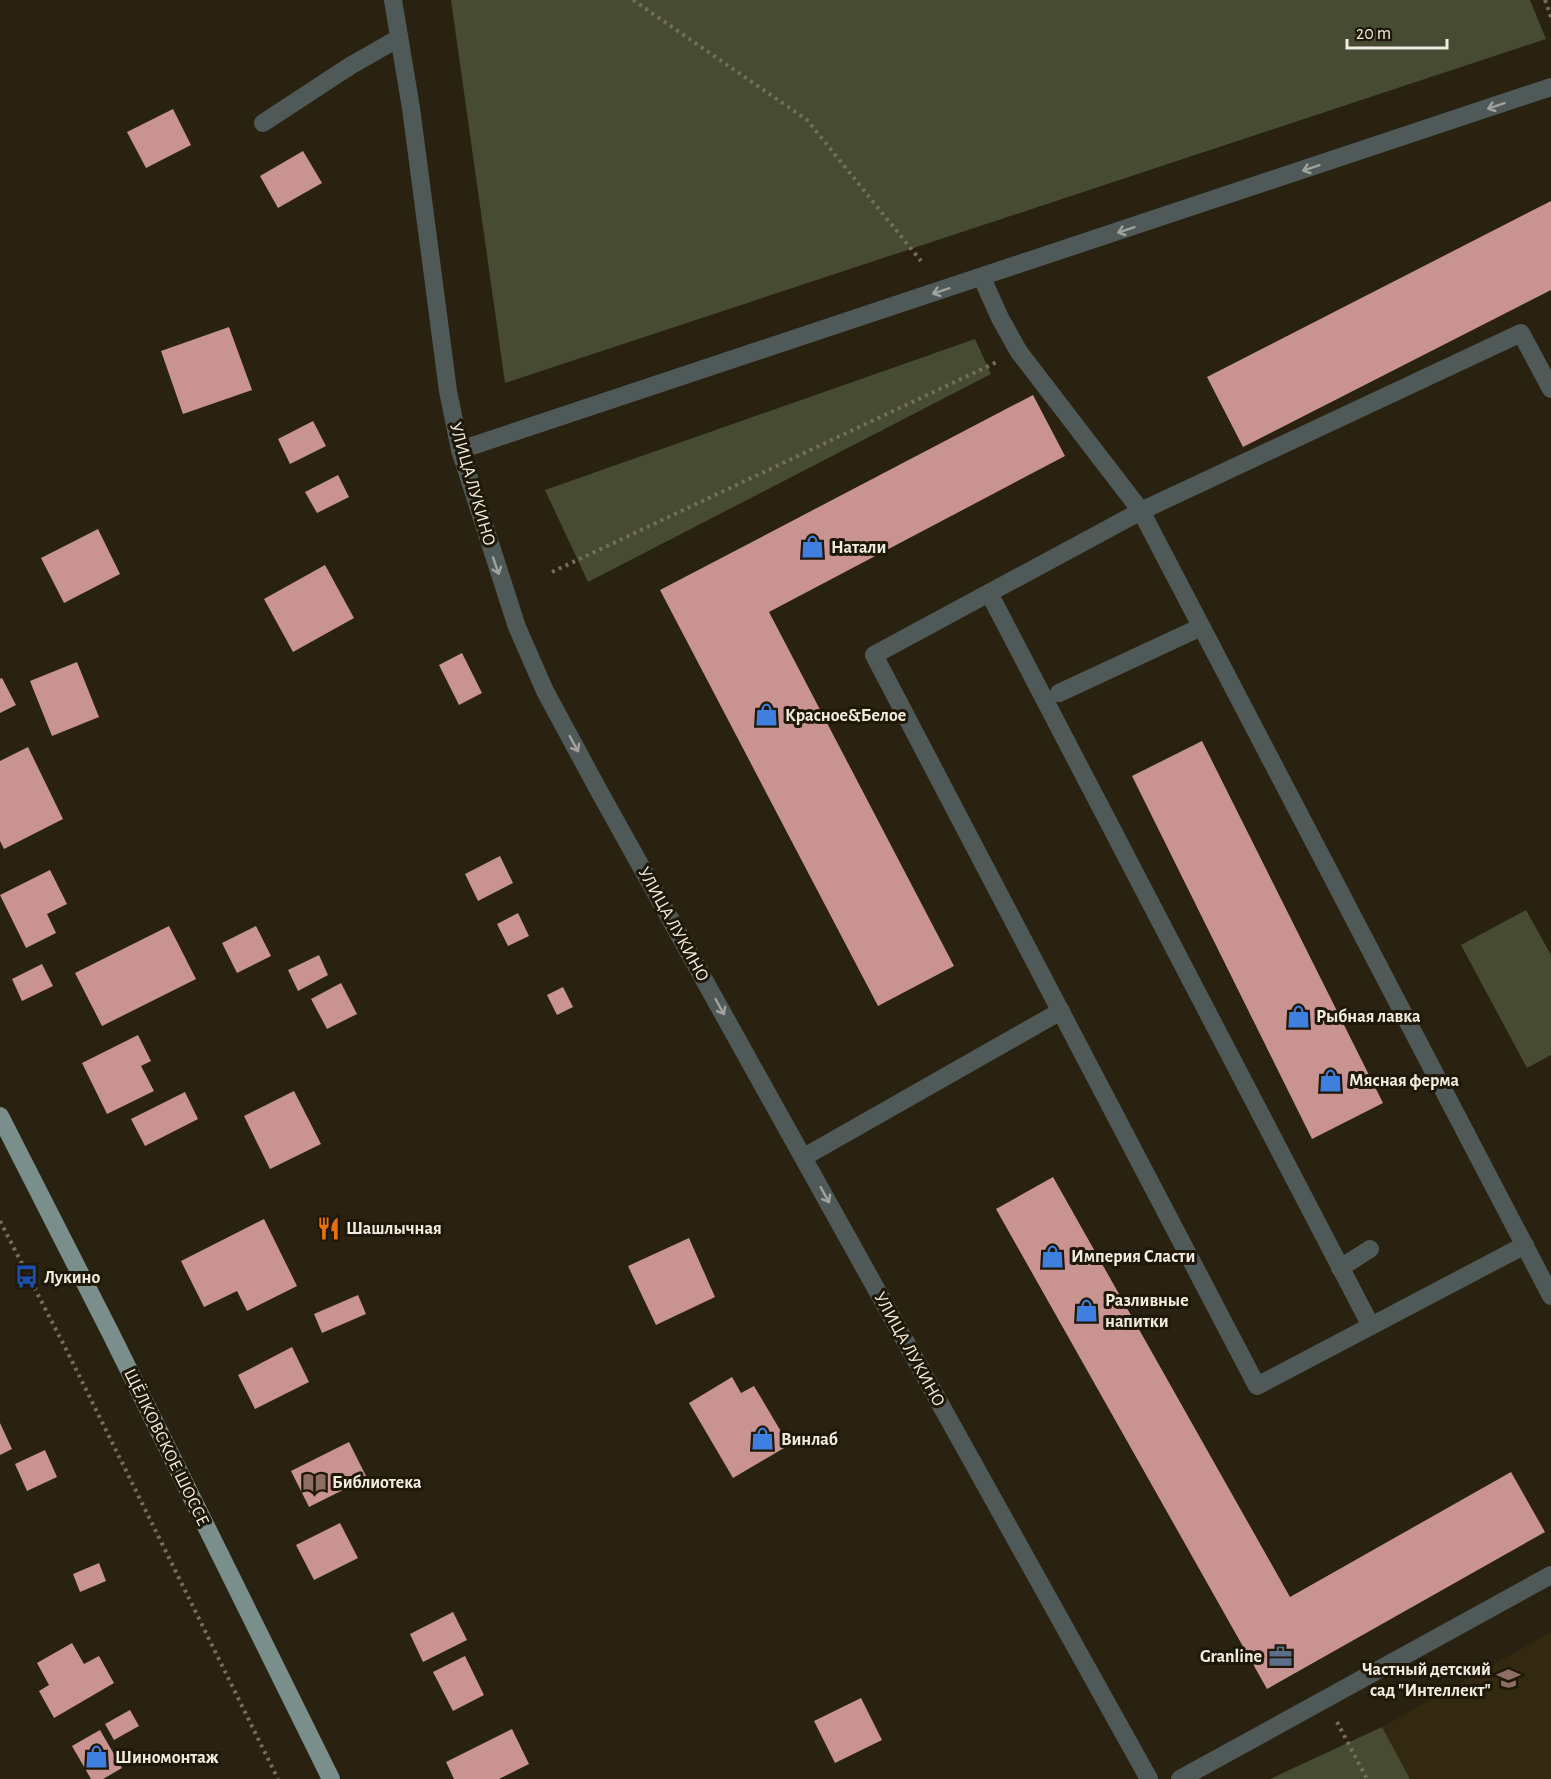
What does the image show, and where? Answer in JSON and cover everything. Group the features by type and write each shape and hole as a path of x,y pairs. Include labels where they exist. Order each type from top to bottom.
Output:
{"main road":[{"name":"ЩЁЛКОВСКОЕ ШОССЕ","path":"0,1116 111,1334 331,1779"}],"street":[{"name":"УЛИЦА ЛУКИНО","path":"393,0 411,108 448,391 460,450 517,627 545,691 1149,1779"},
{"path":"263,123 350,66 399,38"},
{"path":"460,450 1551,87"},
{"path":"982,278 1019,352 1141,511 1551,1296"},
{"path":"1524,1245 1257,1386 874,655 1141,511 1521,333 1551,389"},
{"path":"989,593 1371,1326"},
{"path":"1059,693 1201,627"},
{"path":"804,1157 1061,1011"},
{"path":"1340,1268 1370,1249"},
{"path":"1180,1779 1551,1575"}],"path":[{"path":"633,0 807,120 921,261"},
{"path":"1545,0 1551,17"},
{"path":"552,572 1019,352"},
{"path":"0,1221 68,1353 278,1779"},
{"path":"1325,1700 1367,1779"}],"shaded area":[{"name":"Частный детский сад \"Интеллект\"","path":"1551,1632 1551,1779 1410,1779 1382,1727"}],"green space":[{"path":"451,0 1530,0 1546,39 505,383"},
{"path":"975,339 991,374 588,582 545,490"},
{"path":"1526,910 1551,955 1551,1055 1527,1068 1461,945"},
{"path":"1382,1727 1410,1779 1270,1779"}],"building":[{"path":"173,109 191,145 146,168 127,132"},
{"path":"303,151 322,183 278,208 260,176"},
{"path":"1551,201 1551,290 1243,447 1207,377"},
{"path":"229,327 252,390 183,414 161,351"},
{"path":"1033,395 1065,456 769,612 954,966 878,1006 660,590"},
{"path":"313,421 326,446 290,464 278,439"},
{"path":"338,475 349,497 317,513 305,492"},
{"path":"98,529 120,574 64,603 41,558"},
{"path":"325,565 354,618 293,652 264,599"},
{"path":"462,653 482,693 459,705 439,665"},
{"path":"77,662 99,717 52,736 30,681"},
{"path":"2,678 16,705 0,713 0,679"},
{"path":"1202,741 1383,1103 1312,1139 1132,776"},
{"path":"28,747 63,819 4,849 0,841 0,761"},
{"path":"500,856 513,883 478,901 465,874"},
{"path":"50,870 67,904 47,914 56,933 26,948 0,895"},
{"path":"518,913 529,936 508,946 497,924"},
{"path":"169,926 196,979 102,1026 75,973"},
{"path":"256,926 271,956 237,973 222,943"},
{"path":"319,955 328,975 298,991 288,970"},
{"path":"42,964 53,986 22,1001 12,979"},
{"path":"341,983 357,1014 327,1029 311,999"},
{"path":"563,987 573,1007 557,1015 547,995"},
{"path":"138,1035 151,1061 141,1066 154,1091 107,1114 82,1063"},
{"path":"294,1091 321,1144 270,1169 244,1116"},
{"path":"185,1092 198,1119 145,1146 131,1119"},
{"path":"1053,1177 1290,1597 1511,1472 1545,1532 1267,1689 996,1209"},
{"path":"264,1219 297,1286 247,1311 237,1291 204,1307 181,1261"},
{"path":"689,1238 715,1297 656,1325 628,1266"},
{"path":"358,1295 366,1314 322,1333 314,1314"},
{"path":"292,1347 309,1382 255,1409 238,1375"},
{"path":"732,1377 741,1393 754,1386 789,1445 733,1478 689,1403"},
{"path":"0,1423 12,1449 0,1455"},
{"path":"349,1442 367,1478 309,1507 291,1471"},
{"path":"45,1450 57,1477 27,1491 15,1464"},
{"path":"340,1523 358,1558 314,1580 296,1545"},
{"path":"99,1563 106,1581 80,1592 73,1574"},
{"path":"453,1612 467,1640 423,1662 410,1634"},
{"path":"72,1643 84,1664 99,1656 114,1683 54,1718 39,1691 49,1685 37,1663"},
{"path":"465,1656 484,1695 453,1711 433,1672"},
{"path":"861,1698 882,1740 835,1763 814,1721"},
{"path":"130,1710 139,1726 114,1740 105,1724"},
{"path":"512,1729 529,1764 499,1779 454,1779 446,1762"},
{"name":"Шиномонтаж","path":"100,1730 122,1768 103,1779 91,1779 72,1746"}],"place":[{"name":"Натали","path":"813,547"},
{"name":"Красное&Белое","path":"767,715"},
{"name":"Рыбная лавка","path":"1298,1016"},
{"name":"Мясная ферма","path":"1331,1080"},
{"name":"Шашлычная","path":"328,1228"},
{"name":"Империя Сласти","path":"1053,1256"},
{"name":"Лукино","path":"26,1277"},
{"name":"Разливные напитки","path":"1087,1310"},
{"name":"Винлаб","path":"763,1439"},
{"name":"Библиотека","path":"314,1482"},
{"name":"Granline","path":"1280,1656"},
{"name":"Частный детский сад \"Интеллект\"","path":"1509,1679"},
{"name":"Шиномонтаж","path":"97,1757"}]}
